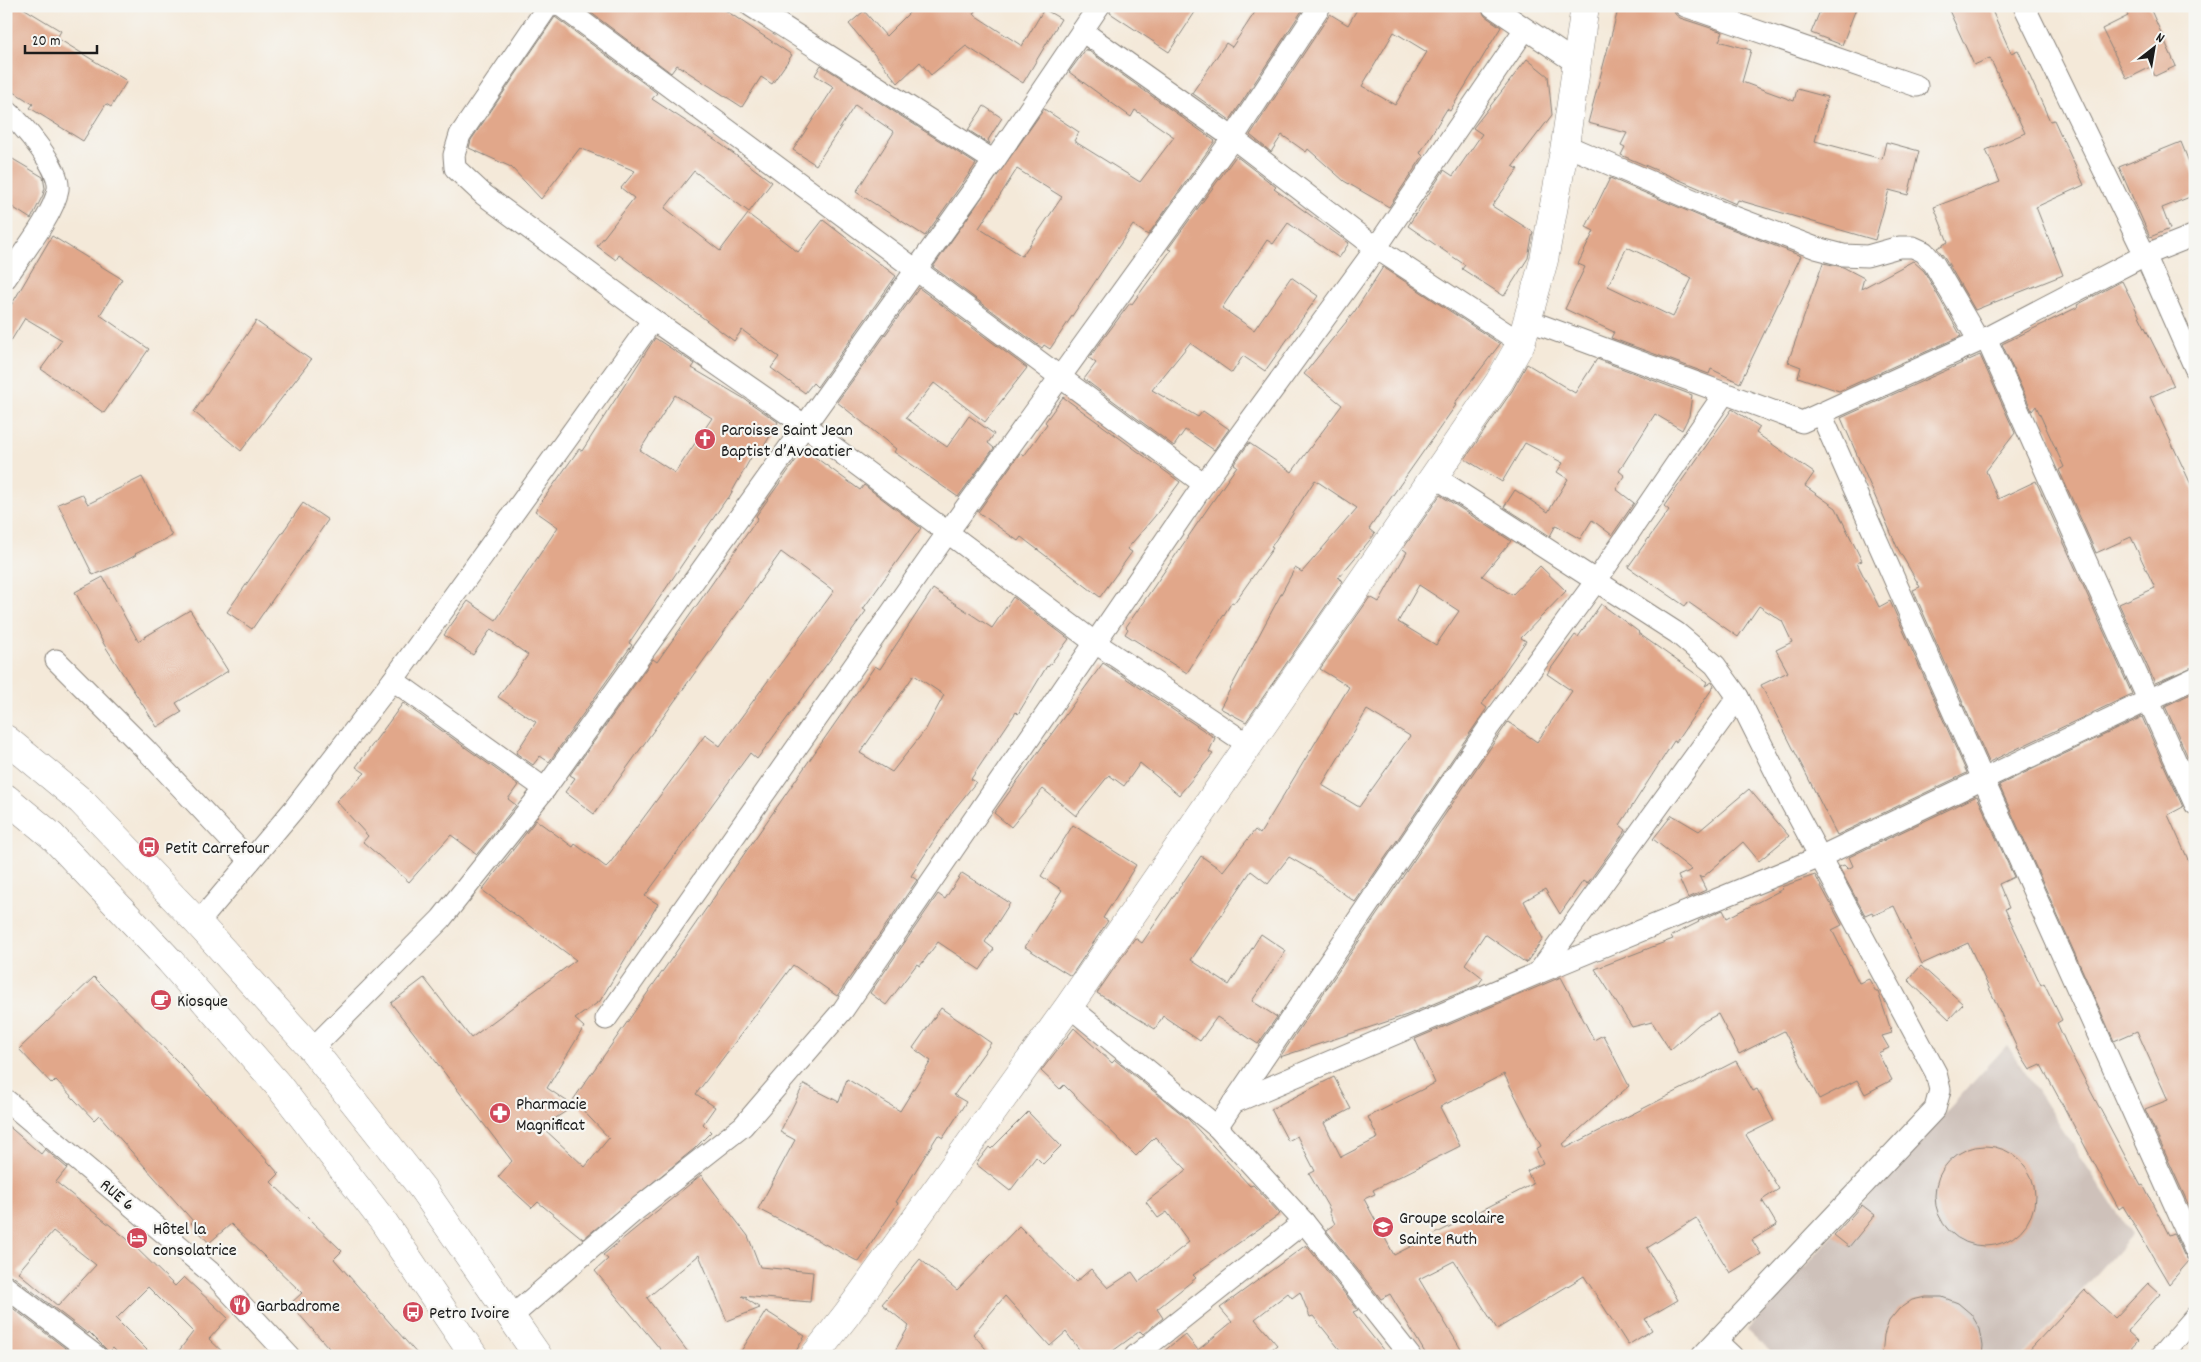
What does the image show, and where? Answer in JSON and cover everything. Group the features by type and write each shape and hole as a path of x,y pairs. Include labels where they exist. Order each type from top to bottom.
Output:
{"street":[{"path":"548,6 460,135 454,154 456,168 484,195 652,320 804,426 1094,642 1249,745"},
{"path":"561,6 1204,484"},
{"path":"752,6 994,161"},
{"path":"312,1049 442,919 545,789 994,161 1100,6"},
{"path":"606,1019 948,532 1062,377 1233,138 1320,6"},
{"path":"1492,6 1576,63"},
{"path":"814,1356 847,1314 1068,1006 1435,477 1498,382 1524,331 1544,260 1565,145 1585,6"},
{"path":"1685,6 1917,86"},
{"path":"2024,6 2145,255 2195,368"},
{"path":"511,1317 632,1213 744,1126 843,1010 1094,642 1204,484 1376,248 1524,29"},
{"path":"1082,31 1233,138 1376,248 1524,331 1724,394 1802,422 1982,340 2145,255 2195,235"},
{"path":"6,110 36,142 50,164 59,187 50,213 6,278"},
{"path":"1565,145 1716,210 1816,248 1842,255 1867,256 1899,248 1913,247 1924,252 1934,264 1982,340 2195,804"},
{"path":"198,923 294,809 393,680 652,320"},
{"path":"1217,1127 1484,735 1596,581 1724,394"},
{"path":"1821,414 2195,1250"},
{"path":"1435,477 1677,633 1715,665 1738,697 1820,857 1936,1073 1940,1090 1935,1109 1717,1351"},
{"path":"56,660 146,750 250,862"},
{"path":"1233,1103 1538,973 1820,857 2195,678"},
{"path":"393,680 545,789"},
{"path":"1538,973 1738,697"},
{"path":"6,739 81,801 198,923 312,1049 422,1188 538,1356"},
{"path":"6,798 52,836 170,960 278,1085 383,1220 474,1356"},
{"path":"1068,1006 1217,1127 1304,1222 1410,1356"},
{"name":"RUE 6","path":"6,1100 215,1276 289,1356"},
{"path":"1135,1356 1304,1222"},
{"path":"6,1287 96,1356"},
{"path":"2161,1356 2195,1317"}],"shaded area":[{"path":"2007,1045 2132,1235 2023,1356 1775,1356 1747,1330"}],"building":[{"path":"6,6 20,6 61,31 57,38 127,81 111,107 106,104 83,141 30,108 33,104 6,87"},
{"path":"582,6 719,6 792,55 772,84 761,77 742,107 677,65 671,73"},
{"path":"916,6 978,6 973,14 1022,46 1044,9 1061,19 1023,83 966,46 931,75 920,62 898,83 849,24 864,11 886,36"},
{"path":"1111,6 1199,6 1169,52 1110,13"},
{"path":"1259,6 1305,6 1230,120 1192,93 1226,43 1232,47"},
{"path":"1359,6 1480,6 1485,16 1501,27 1450,111 1447,109 1420,153 1423,156 1389,207 1344,181 1308,149 1306,152 1282,135 1271,152 1250,135 1330,14 1348,25","holes":["1394,32 1427,52 1395,105 1362,86"]},
{"path":"1619,6 1673,6 1675,14 1680,18 1723,32 1719,41 1751,50 1742,82 1794,101 1797,89 1827,97 1815,141 1882,159 1886,142 1919,151 1908,195 1889,190 1875,240 1738,200 1736,204 1621,155 1625,147 1621,145 1627,133 1588,123"},
{"path":"1822,6 1857,6 1842,45 1811,33"},
{"path":"1947,6 1990,6 2011,53 2018,50 2050,121 2054,120 2084,185 2036,207 2063,275 1975,310 1945,258 1937,248 1948,242 1934,207 2000,182 1986,150 2025,133 1990,58 1974,65"},
{"path":"2124,6 2149,6 2176,66 2155,76 2151,67 2127,79 2102,29 2128,16"},
{"path":"555,17 657,93 652,99 722,145 772,182 749,212 694,171 665,208 720,251 748,214 798,252 823,220 896,276 817,387 813,383 805,393 771,368 779,357 742,330 734,341 619,255 616,260 597,246 634,198 621,188 635,171 580,148 541,199 511,167 469,148 471,140"},
{"path":"1086,49 1215,141 1148,235 1133,225 1050,349 1044,345 1042,348 933,267 1044,109 1079,132 1074,141 1140,182 1174,137 1135,110 1131,117 1069,72","holes":["1017,169 1062,197 1022,256 979,228"]},
{"path":"1527,59 1548,76 1552,115 1513,166 1518,169 1492,206 1533,232 1528,258 1504,296 1462,269 1465,265 1408,226 1444,170 1453,176 1482,134 1473,128"},
{"path":"821,65 976,164 925,236 856,192 894,132 855,105 816,165 793,150 834,87 815,75"},
{"path":"984,106 1002,118 988,140 990,144 968,130"},
{"path":"2181,142 2195,177 2195,195 2162,208 2170,229 2150,237 2119,167"},
{"path":"6,155 43,177 45,188 43,195 31,219 6,203"},
{"path":"1236,156 1276,187 1274,189 1349,243 1339,258 1288,223 1273,244 1267,240 1222,308 1254,330 1291,277 1318,296 1265,371 1243,356 1232,373 1190,343 1152,390 1198,417 1203,411 1229,429 1214,450 1185,430 1174,446 1084,379 1096,363 1089,358 1130,303 1132,304 1171,250 1168,249"},
{"path":"1610,178 1711,221 1801,256 1740,383 1711,369 1709,374 1611,338 1614,332 1565,309 1585,267 1578,264 1594,231 1586,227","holes":["1627,247 1692,278 1673,317 1608,286"]},
{"path":"52,236 122,279 100,315 149,349 104,413 41,369 62,340 25,318 6,349 6,314"},
{"path":"1913,261 1924,271 1961,336 1839,391 1798,377 1801,367 1788,362 1823,263 1843,267 1864,278 1861,289"},
{"path":"1383,267 1500,344 1454,404 1456,405 1369,529 1375,534 1338,578 1343,581 1246,722 1220,708 1295,568 1302,572 1357,508 1315,480 1271,547 1273,548 1234,603 1232,602 1187,673 1125,634 1128,629 1126,627 1237,466 1234,464 1249,443 1292,472 1342,405 1304,374 1355,311"},
{"path":"2122,281 2174,386 2150,397 2195,493 2195,666 2155,683 2119,604 2155,588 2131,537 2096,553 2059,470 2064,467 2036,406 2032,411 2002,344 2078,307 2077,305"},
{"path":"919,288 1027,368 985,422 934,383 906,418 947,447 969,416 994,434 988,443 994,448 958,497 894,452 896,449 837,402"},
{"path":"256,321 311,360 241,451 194,412"},
{"path":"655,338 695,364 692,368 743,398 778,422 763,448 758,445 728,499 629,643 632,645 549,762 540,756 533,765 516,753 536,722 498,697 528,655 491,629 473,655 444,635 468,601 496,620 558,527 535,511 579,449 582,451","holes":["675,395 712,418 675,473 640,450"]},
{"path":"1980,355 2015,433 1986,471 1998,499 2036,481 2132,694 1989,762 1913,590 1920,587 1897,547 1841,418"},
{"path":"1597,359 1692,395 1689,416 1682,430 1655,414 1619,471 1625,476 1616,489 1634,503 1612,535 1592,520 1580,539 1556,525 1550,536 1504,507 1515,490 1548,512 1568,479 1557,472 1563,463 1525,443 1502,482 1465,459 1512,391 1527,364 1575,393"},
{"path":"1063,397 1180,482 1127,549 1132,552 1100,597 1021,537 1018,541 978,512 1020,453 1024,456 1047,424 1045,422"},
{"path":"1732,409 1760,427 1756,433 1814,473 1805,486 1836,508 1862,561 1857,563 1879,607 1890,601 1967,773 1837,835 1761,685 1788,672 1776,650 1792,642 1782,621 1759,606 1738,637 1688,602 1685,606 1628,567 1669,510 1664,506"},
{"path":"804,449 860,490 864,485 921,528 863,609 866,611 757,759 750,753 645,896 658,904 600,1001 575,1019 584,1027 547,1088 574,1106 542,1127 585,1167 609,1138 573,1100 875,666 880,669 933,589 992,628 1013,597 1069,639 1047,666 1018,714 1016,712 971,779 976,782 953,811 911,876 917,880 837,996 793,965 696,1094 715,1107 703,1124 711,1132 694,1149 583,1239 538,1202 532,1208 498,1177 512,1161 391,1003 424,978 471,1038 576,960 482,890 536,820 573,847 575,844 606,867 705,735 720,746 834,591 781,552 594,814 565,792 575,778 570,775 653,659 657,662 758,518 756,516","holes":["914,675 944,695 926,729 892,772 860,753"]},
{"path":"142,477 172,536 135,554 120,564 93,575 58,504 82,494 88,504"},
{"path":"1440,495 1511,541 1482,576 1512,595 1540,566 1566,591 1521,638 1526,641 1482,704 1487,708 1355,902 1313,871 1289,857 1268,884 1251,871 1191,960 1229,985 1261,934 1286,951 1252,1001 1277,1017 1258,1044 1217,1017 1200,1041 1163,1016 1155,1029 1097,993 1135,938 1142,943 1201,856 1223,871 1255,830 1260,834 1349,687 1320,669 1370,597 1379,602 1407,552 1403,549","holes":["1419,585 1459,611 1436,645 1398,622","1367,710 1410,736 1359,807 1322,785"]},
{"path":"303,503 328,520 252,629 227,612"},
{"path":"103,577 138,641 190,610 228,671 176,703 182,712 157,727 105,646 75,592"},
{"path":"1601,604 1707,682 1705,686 1712,682 1714,686 1676,742 1674,741 1620,825 1626,830 1587,884 1583,881 1560,914 1545,889 1524,901 1543,939 1526,963 1485,934 1465,964 1483,978 1478,985 1407,1015 1280,1057 1508,722 1537,742 1572,691 1547,674 1575,635 1578,637"},
{"path":"1103,663 1215,738 1209,752 1213,754 1179,795 1140,763 1124,786 1109,775 1076,816 1043,789 1011,827 994,813"},
{"path":"2195,692 2195,773 2165,706"},
{"path":"403,703 518,785 508,799 516,805 477,854 451,835 409,882 363,842 368,836 336,801 365,773 356,767"},
{"path":"2142,717 2183,807 2168,815 2195,875 2195,1219 2145,1109 2168,1100 2137,1031 2114,1041 1999,785"},
{"path":"1749,789 1789,836 1759,861 1743,842 1702,878 1699,876 1706,890 1688,898 1678,876 1692,870 1653,839 1672,815 1699,831"},
{"path":"1977,796 2014,877 1999,884 2009,908 2005,909 2041,985 2044,983 2062,1020 2057,1023 2072,1056 2141,1186 2143,1185 2169,1235 2174,1233 2184,1255 2189,1261 2169,1284 2123,1206 2119,1209 2041,1065 2030,1070 2016,1048 1968,943 1922,964 1894,906 1874,915 1872,912 1865,915 1839,867 1844,865 1848,869 1853,866 1849,857"},
{"path":"1073,825 1136,865 1103,918 1108,921 1071,976 1025,947 1062,890 1041,876"},
{"path":"962,873 1010,903 985,942 994,949 980,970 938,942 920,966 917,964 886,1005 870,993 938,894 945,899"},
{"path":"1815,875 1842,925 1832,930 1859,983 1869,979 1876,992 1878,992 1892,1033 1882,1036 1889,1048 1878,1053 1892,1080 1865,1094 1857,1080 1819,1099 1784,1031 1739,1054 1718,1014 1699,1024 1670,1050 1652,1022 1632,1027 1595,969 1673,939 1671,936 1723,910 1727,918 1783,889 1781,887"},
{"path":"1921,966 1963,1004 1949,1019 1908,980"},
{"path":"94,977 182,1066 279,1174 271,1182 342,1251 334,1259 419,1356 336,1356 290,1304 302,1293 231,1224 209,1243 191,1223 193,1221 99,1115 94,1120 56,1080 52,1084 19,1049"},
{"path":"1561,977 1594,1040 1603,1035 1629,1086 1563,1144 1566,1148 1736,1061 1753,1091 1757,1089 1774,1121 1746,1135 1779,1189 1762,1200 1777,1225 1752,1240 1761,1254 1730,1273 1696,1218 1647,1248 1678,1300 1645,1319 1652,1330 1628,1345 1584,1276 1497,1329 1454,1261 1419,1279 1465,1356 1427,1356 1390,1294 1381,1299 1326,1230 1335,1224 1329,1212 1330,1210 1309,1174 1315,1171 1297,1136 1288,1141 1271,1109 1334,1077 1351,1109 1324,1123 1341,1157 1378,1138 1368,1117 1435,1083 1415,1039","holes":["1504,1074 1541,1146 1536,1149 1543,1163 1527,1171 1533,1184 1394,1255 1364,1199 1375,1194 1373,1190 1460,1146 1440,1107"]},
{"path":"941,1008 991,1043 954,1095 966,1102 943,1138 938,1135 896,1202 898,1203 859,1262 758,1209 795,1140 780,1132 804,1084 839,1102 847,1079 900,1111 931,1061 913,1048"},
{"path":"1074,1028 1112,1063 1115,1060 1188,1119 1250,1186 1253,1185 1280,1214 1193,1275 1196,1278 1157,1309 1163,1318 1143,1334 1140,1331 1106,1356 1084,1356 1066,1332 1050,1346 1005,1296 973,1334 992,1356 892,1356 909,1326 882,1304 920,1259 957,1290 1019,1226 1076,1282 1091,1269 1108,1288 1132,1272 1139,1282 1189,1242 1167,1212 1158,1218 1146,1202 1187,1170 1155,1137 1136,1156 1064,1085 1060,1089 1041,1071"},
{"path":"1028,1112 1061,1146 1043,1164 1036,1157 1010,1191 976,1164 989,1147 991,1149"},
{"path":"6,1124 41,1154 45,1149 67,1168 56,1182 126,1238 175,1286 184,1277 228,1318 209,1339 227,1356 175,1356 193,1332 148,1287 116,1319 153,1356 121,1356 113,1348 109,1352 89,1332 88,1334 14,1277 6,1275","holes":["53,1231 96,1265 58,1306 18,1272"]},
{"path":"1985,1146 1995,1147 2013,1154 2027,1168 2034,1186 2034,1206 2027,1224 2013,1238 1995,1245 1985,1246 1975,1245 1957,1238 1943,1224 1936,1206 1935,1196 1936,1186 1943,1168 1957,1154 1975,1147"},
{"path":"701,1175 748,1236 760,1267 813,1272 810,1302 742,1296 760,1308 727,1321 699,1255 647,1298 691,1356 666,1356 595,1271 608,1259 603,1255"},
{"path":"1862,1205 1875,1215 1849,1247 1834,1235"},
{"path":"1306,1245 1358,1310 1353,1312 1388,1356 1345,1356 1313,1316 1310,1317 1300,1292 1292,1298 1288,1293 1255,1319 1277,1345 1263,1356 1158,1356 1185,1334 1198,1350 1232,1322 1220,1308"},
{"path":"2148,1283 2160,1294 2127,1331 2138,1341 2124,1356 2024,1356 2085,1290 2115,1318"},
{"path":"1926,1297 1942,1297 1958,1303 1971,1314 1980,1329 1983,1346 1982,1356 1882,1356 1884,1335 1889,1321 1899,1309 1912,1300"},
{"path":"6,1303 73,1354 72,1356 6,1356"},
{"path":"766,1311 805,1336 793,1356 738,1356"}],"place":[{"name":"Paroisse Saint Jean Baptist d’Avocatier","path":"705,439"},
{"name":"Petit Carrefour","path":"149,847"},
{"name":"Kiosque","path":"161,1000"},
{"name":"Pharmacie Magnificat","path":"500,1113"},
{"name":"Groupe scolaire Sainte Ruth","path":"1383,1227"},
{"name":"Hôtel la consolatrice","path":"137,1238"},
{"name":"Garbadrome","path":"240,1305"},
{"name":"Petro Ivoire","path":"413,1312"}]}
